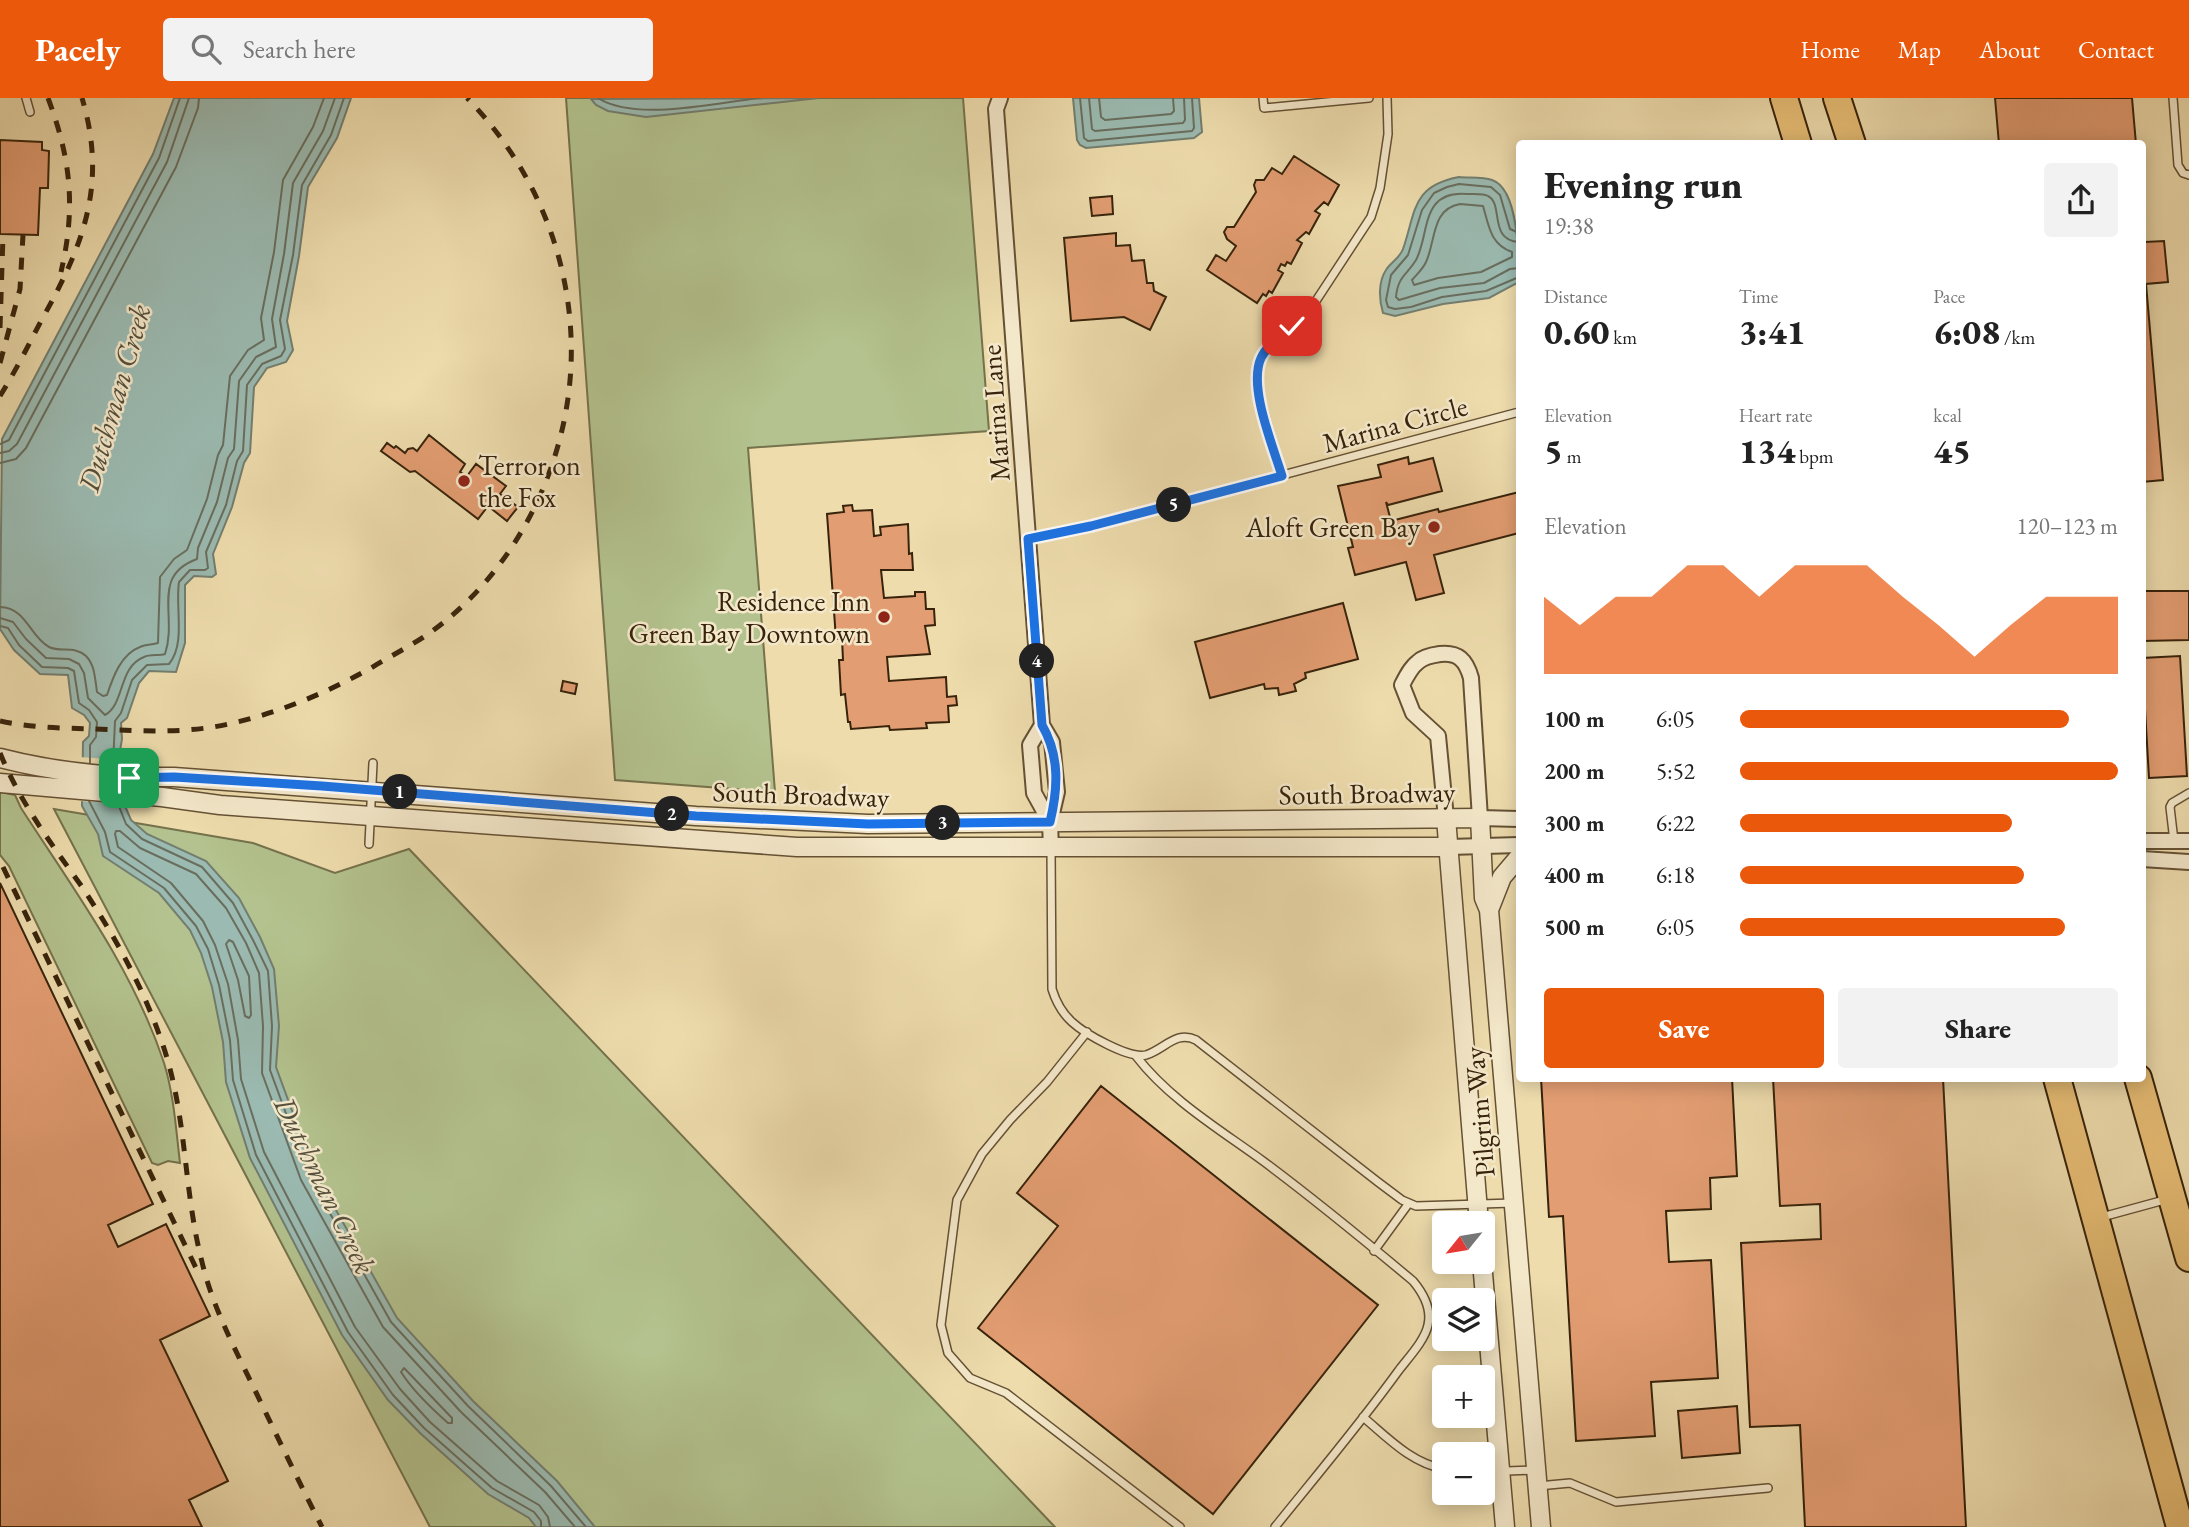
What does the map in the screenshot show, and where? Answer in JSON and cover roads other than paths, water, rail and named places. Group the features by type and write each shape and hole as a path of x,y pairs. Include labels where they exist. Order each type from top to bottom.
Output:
{"highway":[{"path":"1784,98 1797,140"},
{"path":"1838,98 1851,140"},
{"path":"2058,1082 2180,1527"},
{"path":"2139,1082 2189,1258"}],"street":[{"name":"Marina Lane","path":"1000,98 996,109 1042,725 1052,742 1057,792 1050,822 1051,849"},
{"path":"1446,818 1438,736 1413,713 1402,685 1419,661 1434,655 1451,653 1462,658 1471,678 1480,818"},
{"name":"Marina Lane","path":"1042,725 1030,746 1034,793 1050,822"},
{"name":"South Broadway","path":"0,758 73,781"},
{"name":"South Broadway","path":"129,786 174,777 696,816 868,824 1516,819"},
{"name":"South Broadway","path":"0,783 73,781 129,786 220,805 797,847 1051,849 1516,845"},
{"name":"Pilgrim Way","path":"1446,818 1478,1211"},
{"name":"Pilgrim Way","path":"1480,818 1484,898 1489,911 1541,1527"},
{"path":"2146,841 2189,841"},
{"path":"2146,859 2189,862"},
{"path":"1489,911 1502,877 1516,861"},
{"path":"1482,1274 1489,1442"},
{"path":"1495,1490 1505,1527"}],"lane":[{"path":"26,98 30,112"},
{"path":"1263,98 1264,108 1369,98"},
{"path":"1282,476 1256,377 1261,357 1310,310 1371,217 1380,188 1388,134 1387,98"},
{"path":"2173,98 2179,165 2183,173 2189,175"},
{"name":"Marina Circle","path":"1028,539 1091,526 1516,413"},
{"path":"369,844 373,763"},
{"path":"2174,842 2170,807 2189,793"},
{"path":"1051,849 1052,989 1062,1011 1087,1032 1136,1056 1149,1073 1171,1093 1281,1175 1413,1280 1430,1312 1428,1327 1415,1348 1275,1527"},
{"path":"1087,1032 1047,1082 982,1154 957,1200 941,1325 948,1353 970,1378 1006,1393 1180,1527"},
{"path":"1136,1056 1148,1054 1188,1035 1409,1203 1427,1206 1513,1203"},
{"path":"2096,1219 2172,1198"},
{"path":"1374,1251 1409,1203"},
{"path":"1363,1417 1405,1453 1432,1466"},
{"path":"1495,1472 1570,1483 1616,1502 1768,1488"}],"water":[{"name":"Dutchman Creek","path":"174,98 351,98 337,138 308,187 287,321 293,350 286,362 267,368 254,387 250,453 244,463 232,507 213,554 216,574 212,577 194,576 185,585 185,643 176,672 149,671 139,683 127,718 121,723 119,757 125,806 131,820 147,834 206,861 239,898 260,937 274,969 279,1026 276,1067 315,1173 397,1318 473,1401 557,1481 595,1527 536,1527 529,1518 488,1494 420,1433 388,1400 342,1335 250,1158 226,1082 223,1042 212,987 190,930 159,893 103,856 98,834 82,806 83,742 89,736 90,723 84,715 72,708 68,675 40,674 14,650 0,629 2,439 153,154"},
{"path":"819,98 646,117 608,111 591,99"},
{"path":"1073,98 1199,98 1202,132 1194,138 1086,148 1077,140"},
{"path":"1459,177 1480,178 1492,180 1501,186 1508,196 1516,225 1516,284 1489,298 1443,304 1395,316 1383,313 1380,285 1383,275 1402,252 1418,202 1432,187"}],"railway":[{"path":"48,98 62,142 69,184 69,226 61,272"},
{"path":"0,396 69,267 87,214 92,187 92,159 82,98"},
{"path":"0,721 48,727 165,731 199,729 269,713 338,685 420,640 467,602 494,571 518,537 554,460 570,378 571,336 562,270 541,208 527,178 509,150 467,98"},
{"path":"0,328 3,235"},
{"path":"0,363 20,289 23,235"},
{"path":"0,753 26,805 114,938 151,1014 175,1091 196,1233 211,1294 230,1340 322,1527"},
{"path":"3,867 197,1270"}],"place":[{"name":"Terror on the Fox","path":"464,481"},
{"name":"Aloft Green Bay","path":"1434,527"},
{"name":"Residence Inn Green Bay Downtown","path":"884,617"}]}
